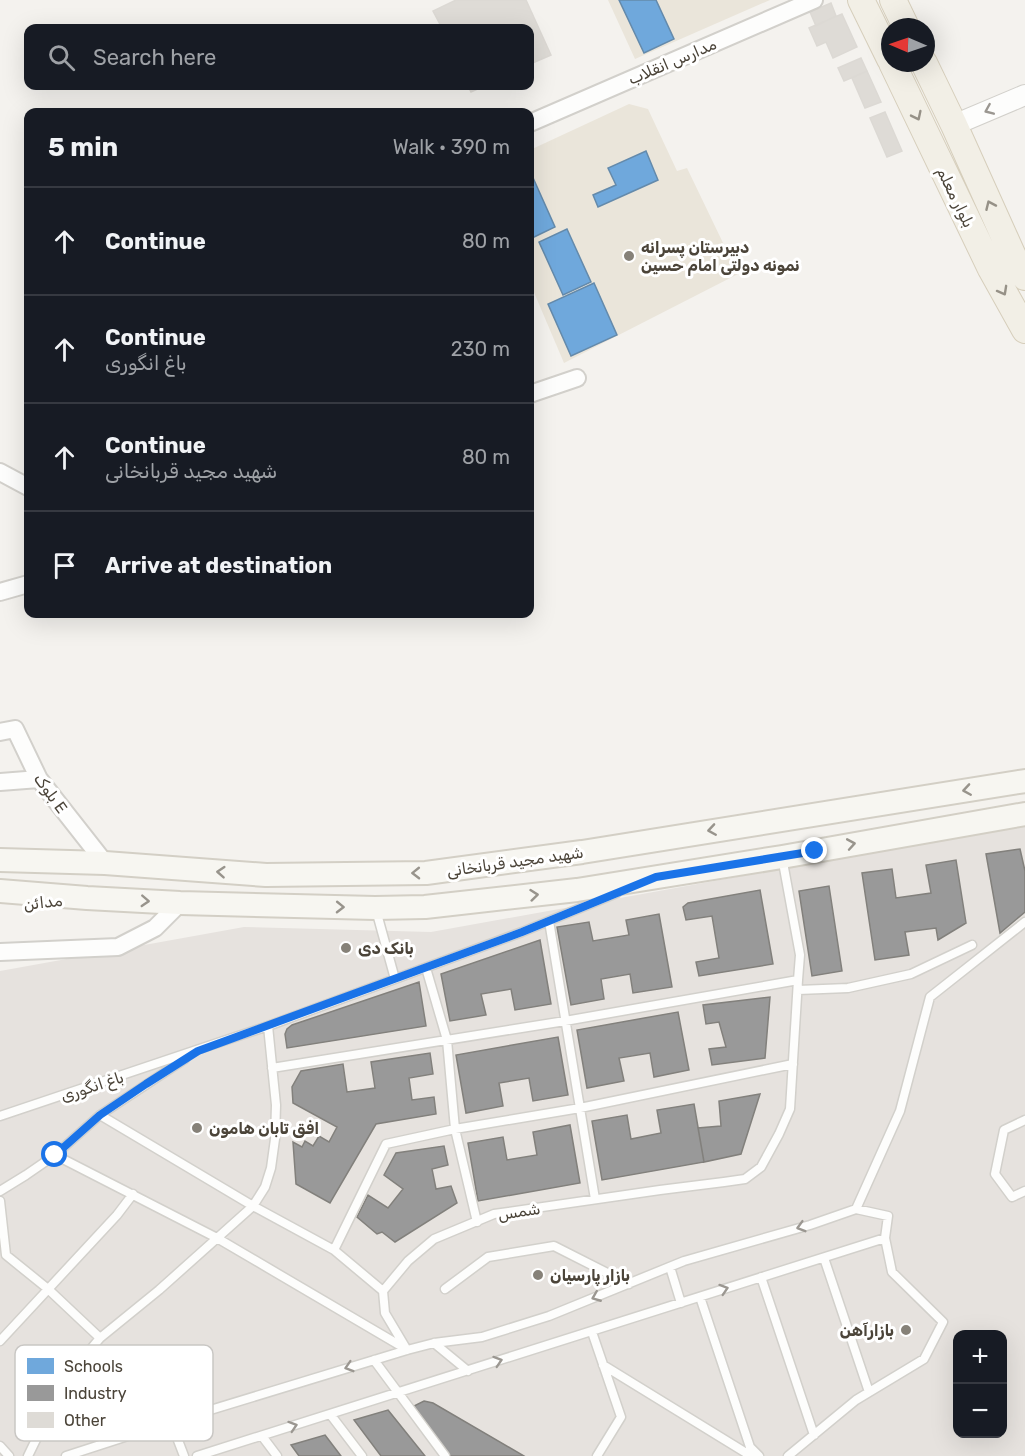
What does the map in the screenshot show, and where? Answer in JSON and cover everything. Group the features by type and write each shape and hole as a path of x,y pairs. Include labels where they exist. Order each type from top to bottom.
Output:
{"main road":[{"name":"بلوار معلم","path":"861,0 881,41"},
{"path":"893,0 902,18"},
{"name":"بلوار معلم","path":"896,72 991,269 1025,330"},
{"name":"بلوار معلم","path":"928,72 1013,256 1024,272"},
{"name":"شهید مجید قربانخانی","path":"0,860 105,863 266,875 426,873 582,852 1025,781"},
{"name":"شهید مجید قربانخانی","path":"87,898 375,908 449,905 577,890 1025,814"},
{"path":"808,815 803,825 806,838 815,851"},
{"path":"773,820 782,857"},
{"path":"742,825 754,835 755,848 747,862"},
{"path":"0,891 87,898"},
{"name":"مدائن","path":"0,905 87,898"}],"street":[{"name":"مدارس انقلاب","path":"534,121 814,0"},
{"path":"954,125 1025,95"},
{"path":"534,393 577,378"},
{"path":"0,472 24,486"},
{"path":"0,592 24,585"},
{"name":"بلوک E","path":"0,732 15,729 39,779 105,863"},
{"path":"0,782 39,779"},
{"path":"0,952 118,947 154,928 180,903"}],"lane":[{"path":"334,1250 386,1144 580,1108 793,1064 800,955 782,857"},
{"name":"باغ انگوری","path":"0,1116 268,1026 549,921 656,877"},
{"path":"375,908 395,979"},
{"path":"549,921 595,1199"},
{"path":"856,1209 900,1111 930,997 1025,922"},
{"path":"272,1068 798,985 848,988 911,974 972,945"},
{"path":"426,968 447,1040 455,1130 477,1222"},
{"path":"94,1345 253,1206 265,1187 271,1168 275,1139 276,1105 268,1026"},
{"path":"0,1191 55,1155 100,1115 198,1051"},
{"name":"شمس","path":"383,1291 408,1261 434,1239 494,1214 745,1179 761,1167 790,1108 793,1064"},
{"path":"100,1115 253,1206 334,1250 383,1291 385,1313 407,1350"},
{"path":"1025,1120 1004,1130 995,1174 1012,1197 1025,1191"},
{"path":"55,1155 218,1238 407,1350"},
{"path":"0,1341 117,1215 133,1194"},
{"path":"0,1201 3,1257 48,1289 100,1338"},
{"path":"213,1409 407,1350 434,1343 482,1337 549,1316 684,1262 856,1209 888,1216 885,1238 892,1272 943,1322 924,1359 856,1400 788,1456"},
{"path":"196,1456 885,1238"},
{"path":"445,1289 488,1257 554,1246 629,1284"},
{"path":"824,1258 869,1392"},
{"path":"670,1267 681,1303"},
{"path":"762,1277 814,1435"},
{"path":"700,1297 750,1447 759,1456"},
{"path":"592,1332 621,1417 597,1456"},
{"path":"434,1343 468,1371"},
{"path":"374,1360 445,1456"},
{"path":"603,1365 751,1456"},
{"path":"330,1414 362,1456"},
{"path":"262,1436 277,1456"},
{"path":"28,1456 35,1441"},
{"path":"66,1456 112,1441"},
{"path":"178,1441 184,1456"},
{"path":"0,1446 9,1456"}],"shaded area":[{"path":"608,0 770,0 635,59"},
{"name":"دبیرستان پسرانه نمونه دولتی امام حسین","path":"629,104 648,109 677,171 687,168 738,274 564,363 534,292 534,148"},
{"path":"1025,825 1025,1456 0,1456 0,971 244,927 431,932"}],"building: Schools":[{"path":"619,0 656,0 674,39 644,53"},
{"path":"646,151 658,180 598,207 593,195 616,185 608,168"},
{"path":"534,180 555,227 534,237"},
{"path":"567,229 591,282 563,295 539,242"},
{"path":"594,283 617,335 571,356 548,304"}],"building: Industry":[{"path":"1020,849 1025,871 1025,912 1000,933 986,854"},
{"path":"956,860 966,923 938,940 936,928 905,932 909,955 875,960 862,873 892,869 896,898 931,893 926,865"},
{"path":"829,886 842,971 812,976 799,891"},
{"path":"760,890 773,964 699,976 696,962 719,958 712,916 686,920 683,907 688,903"},
{"path":"659,914 672,987 633,993 630,974 601,979 604,999 571,1005 557,927 589,922 593,941 629,935 626,920"},
{"path":"540,940 551,1004 515,1010 511,989 481,994 486,1015 450,1021 441,974"},
{"path":"419,982 426,1026 287,1048 285,1034 292,1025"},
{"path":"770,997 765,1058 712,1065 709,1049 726,1047 719,1022 706,1024 703,1005"},
{"path":"678,1012 689,1070 654,1077 650,1053 619,1058 624,1081 587,1088 577,1030"},
{"path":"558,1037 568,1095 533,1101 529,1078 499,1083 503,1106 466,1113 456,1055"},
{"path":"430,1053 433,1074 409,1078 412,1100 434,1097 436,1114 376,1124 330,1203 296,1184 293,1142 302,1147 305,1141 313,1146 319,1136 329,1142 337,1127 293,1103 292,1087 301,1071 343,1064 347,1092 375,1088 371,1062"},
{"path":"760,1094 741,1154 704,1162 698,1128 721,1126 719,1101"},
{"path":"694,1104 704,1162 602,1180 592,1121 627,1115 631,1139 661,1133 657,1110"},
{"path":"570,1125 580,1183 478,1201 468,1143 503,1137 507,1160 537,1155 533,1132"},
{"path":"444,1146 448,1165 432,1169 436,1189 451,1186 457,1203 395,1242 382,1232 377,1234 357,1217 368,1195 388,1208 403,1189 384,1175 396,1153"},
{"path":"424,1401 433,1403 524,1456 450,1456 414,1406"},
{"path":"388,1410 425,1456 381,1456 354,1420"},
{"path":"325,1435 341,1456 299,1456 291,1445"}],"building: Other":[{"path":"456,0 526,0 551,55 534,62 534,24 440,24 433,11"},
{"path":"831,3 836,16 816,26 810,12"},
{"path":"842,14 857,47 833,58 826,42 817,46 809,28"},
{"path":"861,58 867,71 844,81 838,68"},
{"path":"867,71 881,102 865,108 852,78"},
{"path":"885,112 902,151 887,157 870,118"}],"place":[{"name":"دبیرستان پسرانه نمونه دولتی امام حسین","path":"629,256"},
{"name":"بانک دی","path":"346,948"},
{"name":"افق تابان هامون","path":"197,1128"},
{"name":"بازار پارسیان","path":"538,1275"},
{"name":"بازارآهن","path":"906,1330"}],"route":[{"path":"55,1155 100,1115 198,1051 522,932 656,877 815,851"}]}
